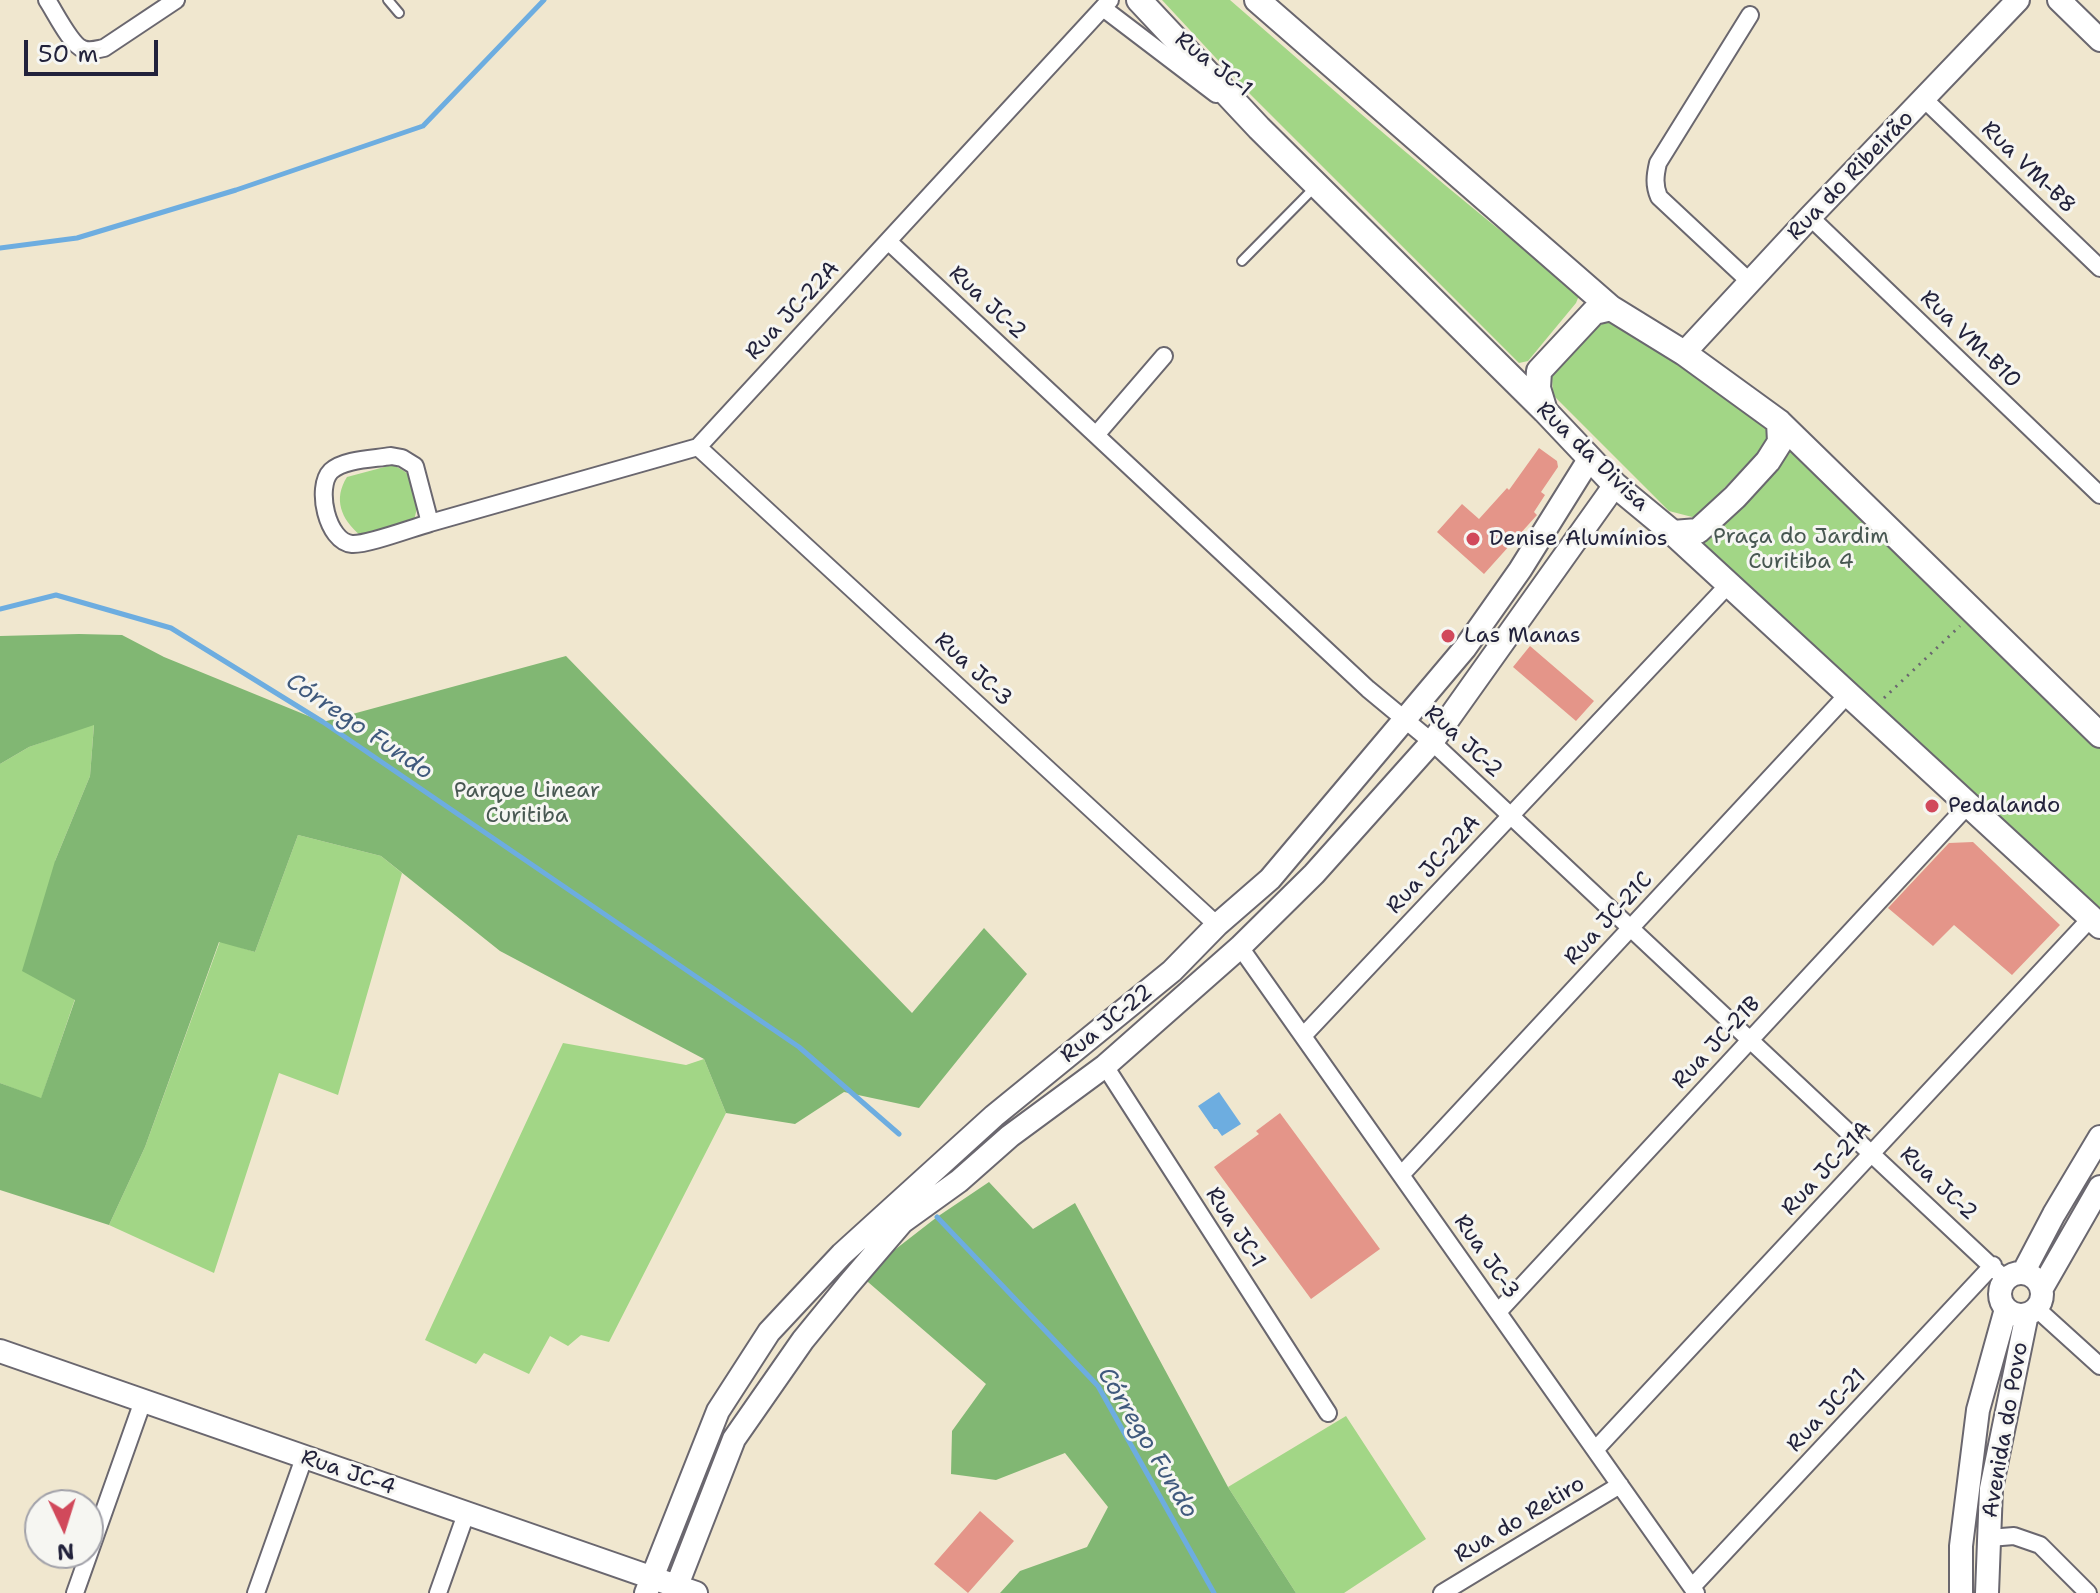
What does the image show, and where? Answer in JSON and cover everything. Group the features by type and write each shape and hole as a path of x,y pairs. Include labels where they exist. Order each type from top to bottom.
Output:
{"main road":[{"name":"Rua da Divisa","path":"1139,0 1259,128 1545,411 1615,485 1673,533 2096,922"},
{"path":"1257,0 1611,308 1684,353 1779,422 2100,735"},
{"name":"Rua do Ribeirão","path":"1684,353 2018,0"},
{"path":"2059,0 2100,40"},
{"path":"1545,411 1538,388 1539,371 1594,312 1611,308"},
{"path":"1673,533 1698,531 1735,497 1768,461 1780,442 1779,422"},
{"name":"Rua JC-22","path":"649,1586 718,1411 769,1332 842,1254 994,1116 1172,971 1217,925 1270,879 1465,648 1520,570 1590,458"},
{"name":"Rua JC-22","path":"683,1590 734,1439 803,1340 902,1222 1105,1066 1240,947 1314,874 1432,742 1615,485"},
{"path":"994,1116 1010,1136"},
{"path":"2007,1272 2038,1280 2028,1305 2000,1300 2000,1289 2007,1272 2054,1214 2100,1137"},
{"name":"Avenida do Povo","path":"1961,1593 1961,1546 1978,1410 2028,1305 2100,1187"},
{"name":"Avenida do Povo","path":"1987,1593 1991,1489 2028,1305"},
{"name":"Rua JC-4","path":"0,1351 466,1514 649,1586 683,1590"}],"street":[{"path":"47,0 75,43 83,49 104,48 176,0"},
{"name":"Rua JC-1","path":"1106,4 1259,128"},
{"name":"Rua JC-22A","path":"698,447 1106,4"},
{"path":"1750,15 1658,163 1655,187 1659,197 1750,282"},
{"name":"Rua VM-B8","path":"1924,99 2100,268"},
{"name":"Rua VM-B10","path":"1810,217 2100,495"},
{"name":"Rua JC-2","path":"888,241 1368,689 1432,742 1872,1153 2007,1272"},
{"path":"1096,435 1164,356"},
{"path":"430,523 415,466 402,458 391,456 341,465 329,472 325,484 326,511 331,528 341,541 354,545 698,447"},
{"name":"Rua JC-3","path":"698,447 1217,925"},
{"name":"Rua JC-22A","path":"1303,1036 1729,584"},
{"name":"Rua JC-21C","path":"1401,1175 1848,694"},
{"name":"Rua JC-21B","path":"1498,1312 1968,805"},
{"name":"Rua JC-21A","path":"1595,1450 1872,1153 2096,922"},
{"name":"Rua JC-3","path":"1240,947 1694,1590"},
{"name":"Rua JC-1","path":"1105,1066 1328,1413"},
{"name":"Rua JC-21","path":"1694,1590 2007,1272"},
{"path":"2028,1305 2100,1366"},
{"path":"75,1593 143,1401"},
{"path":"256,1593 304,1458"},
{"name":"Rua do Retiro","path":"1442,1593 1620,1485"},
{"path":"438,1593 466,1514"},
{"path":"1989,1538 2014,1536 2040,1545 2088,1593"}],"lane":[{"path":"388,0 399,13"},
{"path":"1242,261 1317,185"}],"path":[{"path":"1868,712 1974,612"}],"green space":[{"path":"1162,0 1230,0 1446,186 1580,293 1576,303 1528,361 1519,363 1241,85"},
{"path":"1608,322 1624,327 1765,424 1768,437 1760,450 1696,518 1669,511 1553,395 1552,377 1594,327"},
{"name":"Praça do Jardim Curitiba 4","path":"1786,441 2100,748 2100,917 1689,538"},
{"path":"392,465 408,474 416,486 418,502 414,520 360,535 341,508 343,485 347,477"},
{"name":"Parque Linear Curitiba","path":"122,635 164,657 323,722 566,656 912,1013 984,928 1027,974 919,1108 844,1092 795,1124 726,1113 704,1059 500,951 381,856 298,835 255,952 219,942 145,1147 109,1225 0,1190 0,1083 41,1098 75,1000 22,971 55,861 90,776 94,725 29,747 0,764 0,636"},
{"path":"94,724 90,776 55,861 75,999 41,1099 0,1083 0,764 29,747"},
{"path":"298,835 381,856 402,873 338,1095 279,1073 214,1273 109,1225 145,1147 220,941 255,952"},
{"path":"563,1043 686,1065 704,1059 726,1113 609,1342 581,1335 568,1346 550,1336 529,1374 484,1353 476,1364 425,1340"},
{"path":"989,1182 1033,1229 1075,1203 1228,1487 1296,1593 1000,1593 1020,1571 1087,1547 1108,1507 1065,1453 996,1480 951,1474 952,1431 986,1384 861,1276 937,1217"},
{"path":"1346,1416 1426,1539 1344,1593 1296,1593 1228,1487"}],"water":[{"path":"1219,1092 1241,1124 1222,1136 1198,1106"}],"building":[{"path":"1539,448 1557,461 1558,467 1541,492 1545,495 1534,512 1537,515 1484,574 1437,532 1462,504 1479,519 1507,488 1509,490"},
{"path":"1530,646 1594,701 1576,721 1513,667"},
{"path":"1973,842 2060,925 2012,975 1954,925 1933,946 1888,908 1949,843"},
{"path":"1280,1113 1380,1249 1311,1299 1214,1167 1259,1134 1256,1131"},
{"path":"980,1511 1014,1541 968,1593 934,1564"}],"waterway":[{"path":"0,248 77,238 236,190 423,126 544,0"},
{"name":"Córrego Fundo","path":"0,609 56,595 171,628 323,722 799,1047 899,1134"},
{"name":"Córrego Fundo","path":"937,1217 1098,1386 1214,1593"}],"place":[{"name":"Denise Alumínios","path":"1473,539"},
{"name":"Las Manas","path":"1448,636"},
{"name":"Pedalando","path":"1932,806"}]}
